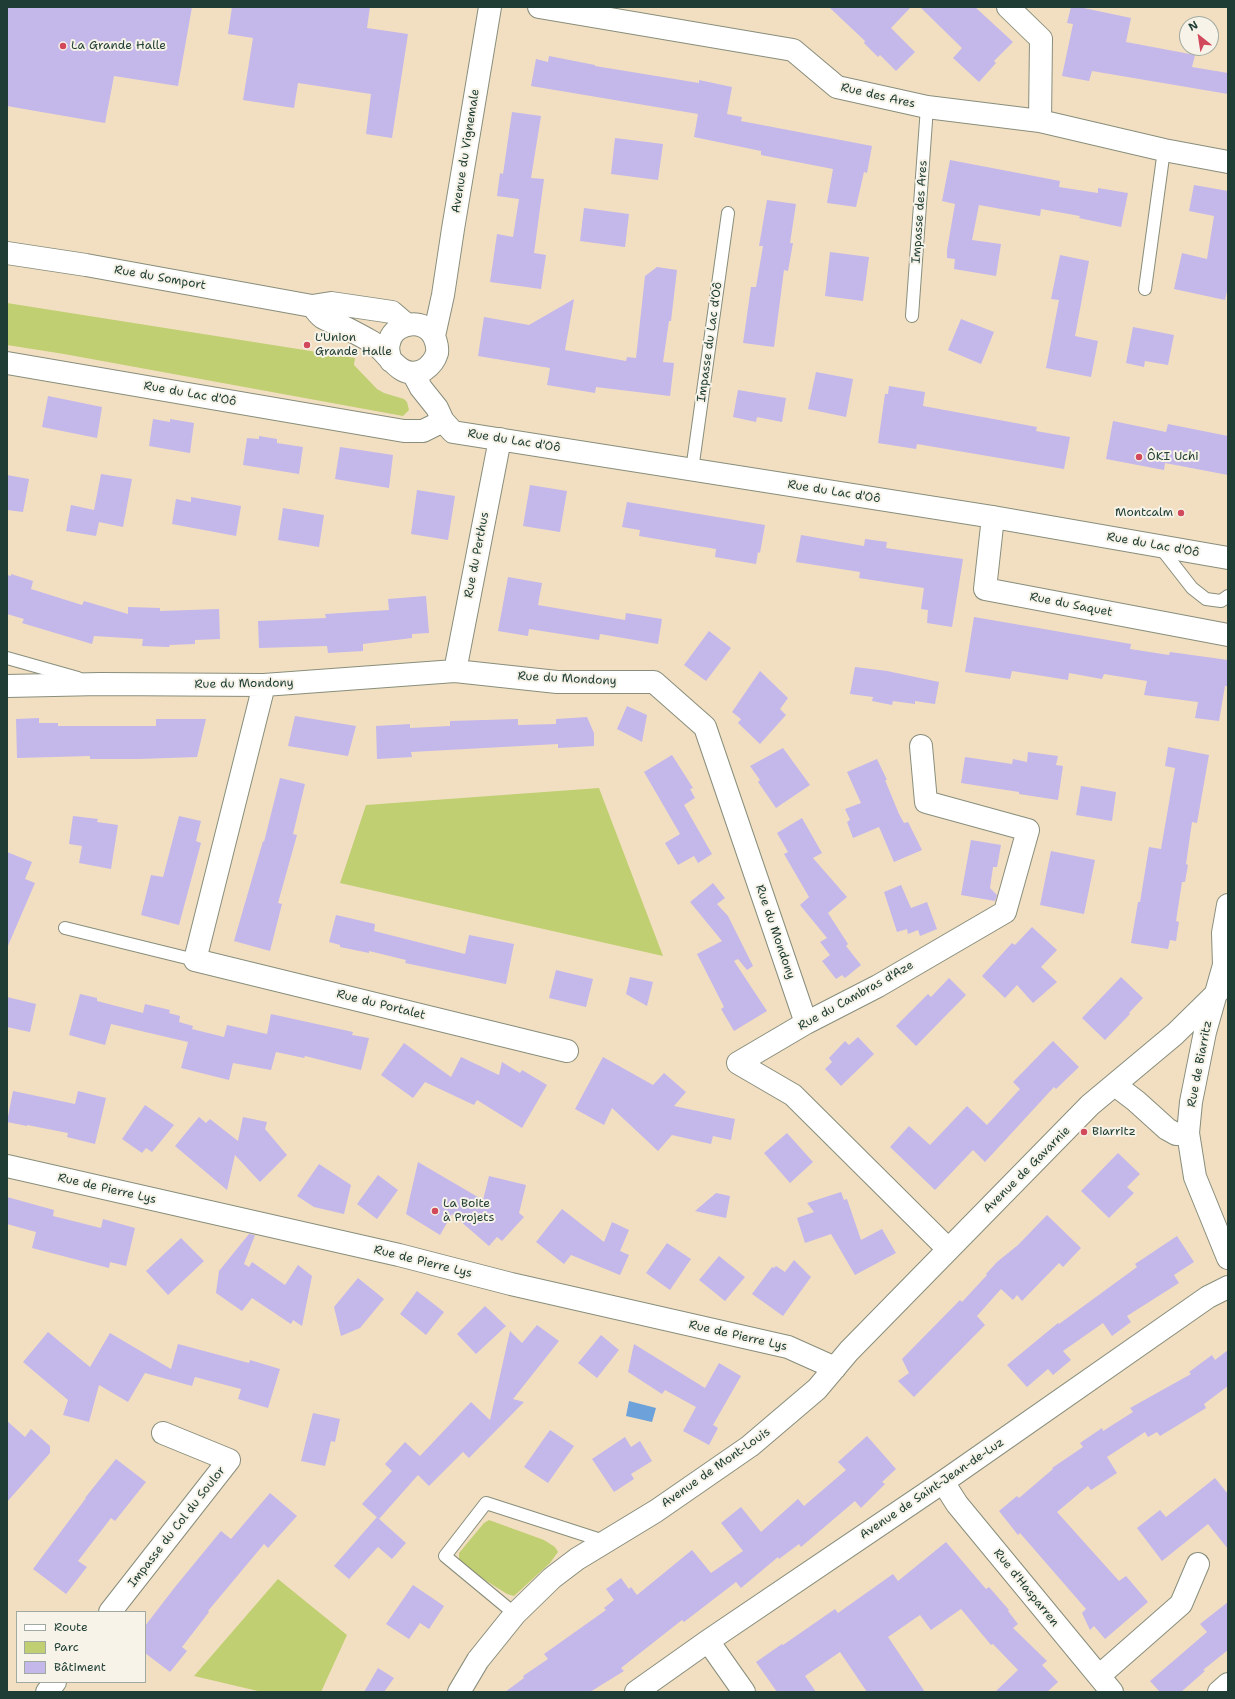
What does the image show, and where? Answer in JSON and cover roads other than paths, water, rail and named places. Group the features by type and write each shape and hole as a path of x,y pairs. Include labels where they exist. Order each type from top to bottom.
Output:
{"street":[{"name":"Avenue du Vignemale","path":"419,328 444,295 453,229 490,7"},
{"name":"Rue des Ares","path":"539,7 793,50 837,87 927,107 1040,121 1164,150 1228,162"},
{"path":"1008,7 1041,39 1040,121"},
{"name":"Rue du Somport","path":"7,253 86,265 312,306 331,304 392,312 419,328"},
{"name":"Rue du Somport","path":"312,306 322,316 374,343 391,361"},
{"path":"398,328 419,328 437,349 433,362 428,368 413,373 404,371 391,361 388,352 388,343 398,328"},
{"path":"433,362 437,382 440,414"},
{"name":"Rue du Lac d'Oô","path":"7,363 404,431 423,431 440,414"},
{"name":"Rue du Lac d'Oô","path":"413,373 420,388 453,432 993,517 1228,558"},
{"name":"Rue du Perthus","path":"455,671 500,439"},
{"name":"Rue du Saquet","path":"993,517 985,589 1228,635"},
{"name":"Rue du Mondony","path":"7,686 100,684 264,685 455,671 557,682 654,682 705,727 806,1023"},
{"path":"195,960 264,685"},
{"name":"Rue du Cambras d'Aze","path":"921,746 926,802 1028,830 1005,912 878,986 806,1023 738,1063 793,1095 948,1249"},
{"name":"Rue de Biarritz","path":"1228,905 1223,933 1224,965 1221,988 1197,1069 1188,1133 1195,1176 1228,1258"},
{"name":"Rue du Portalet","path":"195,960 567,1051"},
{"name":"Avenue de Gavarnie","path":"835,1368 849,1351 1090,1104 1175,1034 1221,988"},
{"path":"1114,1084 1168,1129 1176,1134 1188,1133"},
{"name":"Rue de Pierre Lys","path":"7,1166 399,1255 511,1284 788,1347 835,1368"},
{"name":"Avenue de Saint-Jean-de-Luz","path":"636,1692 708,1641 943,1482 1208,1296 1228,1287"},
{"name":"Avenue de Mont-Louis","path":"459,1692 478,1660 515,1614 552,1578 578,1559 656,1511 750,1446 817,1389 835,1368"},
{"name":"Impasse du Col du Soulor","path":"111,1611 229,1460 163,1433"},
{"name":"Rue d'Hasparren","path":"943,1482 957,1504 1106,1684"},
{"path":"1106,1684 1181,1604 1198,1564"},
{"path":"708,1641 744,1692"},
{"path":"47,1692 54,1683"},
{"path":"1219,1692 1228,1684"}],"lane":[{"name":"Impasse des Ares","path":"912,316 927,107"},
{"path":"1145,289 1164,150"},
{"name":"Impasse du Lac d'Oô","path":"692,470 728,214"},
{"path":"1160,547 1192,588 1206,599 1221,601 1228,596"},
{"name":"Rue du Mondony","path":"7,658 100,684"},
{"name":"Rue du Portalet","path":"65,928 195,960"},
{"path":"515,1614 445,1556 486,1503 607,1542"}],"water":[{"path":"629,1401 656,1408 652,1422 626,1416"}],"place":[{"name":"La Grande Halle","path":"63,46"},
{"name":"L'Union Grande Halle","path":"307,345"},
{"name":"ÔKI Uchi","path":"1139,457"},
{"name":"Montcalm","path":"1181,513"},
{"name":"Biarritz","path":"1084,1132"},
{"name":"La Boite à Projets","path":"435,1211"}]}
